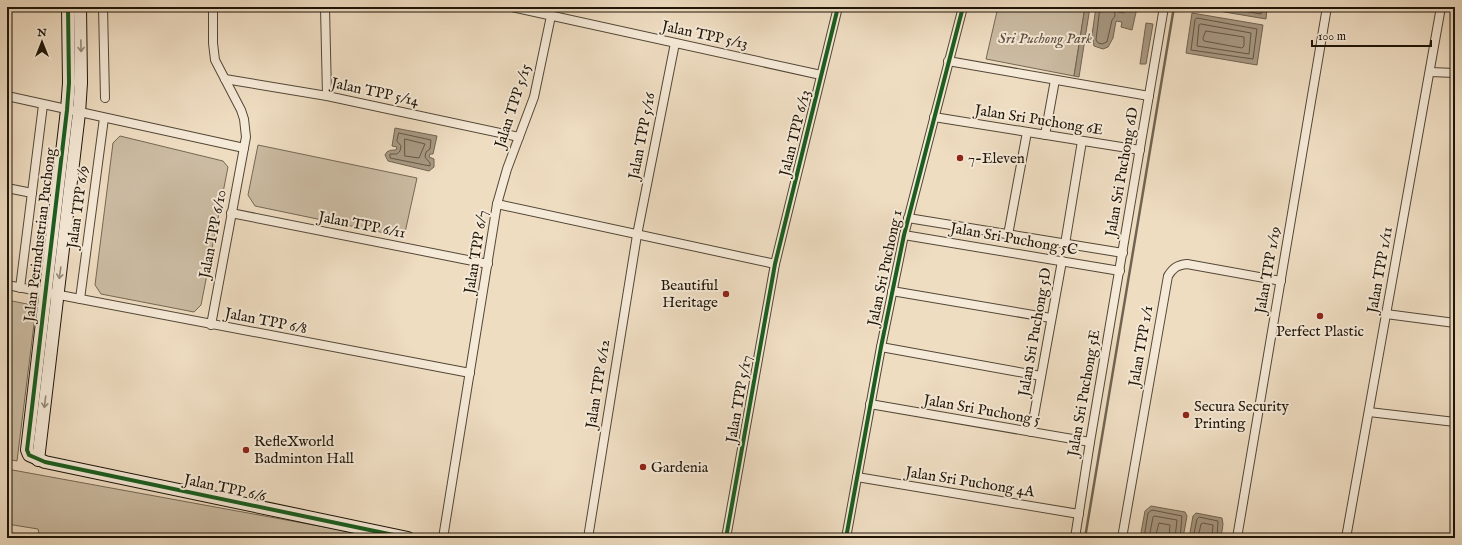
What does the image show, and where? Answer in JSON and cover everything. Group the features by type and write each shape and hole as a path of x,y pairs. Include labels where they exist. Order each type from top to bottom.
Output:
{"street":[{"name":"Jalan Perindustrian Puchong","path":"68,7 69,82 73,112 57,295 38,460 29,455 27,450 44,292 73,112 81,83 80,7"},
{"path":"103,7 105,98"},
{"name":"Jalan TPP 6/10","path":"211,325 246,137 244,118 215,60 213,52 213,7"},
{"path":"325,7 327,96"},
{"name":"Jalan TPP 5/13","path":"512,7 821,75"},
{"name":"Jalan TPP 6/13","path":"775,264 838,7"},
{"name":"Jalan Sri Puchong 1","path":"846,538 870,404 904,235 963,7"},
{"name":"Jalan Sri Puchong 6D","path":"1123,253 1164,7"},
{"name":"Jalan TPP 1/19","path":"1237,538 1327,7"},
{"name":"Jalan TPP 1/11","path":"1346,538 1441,7"},
{"name":"Jalan TPP 5/15","path":"497,204 507,169 540,76 551,16"},
{"name":"Jalan TPP 5/16","path":"637,235 675,43"},
{"path":"948,61 1149,96"},
{"path":"1430,72 1455,73"},
{"name":"Jalan TPP 5/14","path":"225,79 327,96 519,137"},
{"path":"1045,135 1055,80"},
{"path":"7,96 73,112 244,148"},
{"path":"20,288 43,105"},
{"name":"Jalan Sri Puchong 6E","path":"934,117 1140,150"},
{"name":"Jalan TPP 6/9","path":"80,299 104,118"},
{"path":"1008,235 1026,132"},
{"path":"1065,244 1082,141"},
{"path":"7,188 32,193"},
{"name":"Jalan TPP 6/7","path":"443,538 497,204 775,264"},
{"name":"Jalan TPP 6/11","path":"231,213 488,264"},
{"path":"908,218 1123,253"},
{"name":"Jalan TPP 6/12","path":"588,538 637,235"},
{"name":"Jalan Sri Puchong 5C","path":"904,235 1120,271"},
{"name":"Jalan Sri Puchong 5E","path":"1075,538 1123,253"},
{"name":"Jalan Sri Puchong 5D","path":"1031,432 1062,261"},
{"name":"Jalan TPP 5/17","path":"726,538 775,264"},
{"name":"Jalan TPP 1/1","path":"1122,538 1166,284 1170,272 1179,265 1187,264 1281,281"},
{"name":"Jalan TPP 6/8","path":"7,285 211,325 470,373"},
{"path":"892,290 1052,318"},
{"path":"1386,314 1455,322"},
{"path":"881,347 1041,376"},
{"name":"Jalan Sri Puchong 5","path":"870,404 1090,442"},
{"path":"1369,412 1455,422"},
{"name":"Jalan TPP 6/6","path":"38,460 408,538"},
{"name":"Jalan Sri Puchong 4A","path":"857,477 1078,514"}],"green space":[{"name":"Sri Puchong Park","path":"998,7 1016,10 1017,7 1085,7 1074,76 986,59"},
{"path":"120,136 223,161 228,167 201,305 194,312 101,294 95,285 113,143"},
{"path":"258,145 417,178 404,237 255,206 248,195"},
{"path":"7,300 27,304 35,316 17,461 7,459"},
{"path":"7,469 385,538 120,538 119,536 108,535 105,538 40,538 38,529 7,524"}],"water":[{"path":"1085,7 1090,7 1079,77 1074,76"},
{"path":"1096,7 1118,7 1118,12 1124,13 1126,7 1137,8 1132,30 1121,27 1122,22 1116,21 1113,38 1108,47 1103,49 1094,46 1092,35"},
{"path":"1195,7 1267,7 1266,19"},
{"path":"1192,13 1263,25 1257,65 1186,53"},
{"path":"1146,23 1153,24 1146,64 1140,64"},
{"path":"395,128 437,136 433,154 430,154 429,157 434,159 434,167 429,171 388,161 385,155 386,153 396,150 397,147 392,146"},
{"path":"1151,506 1185,512 1187,516 1183,538 1140,538 1145,511"},
{"path":"1196,513 1222,518 1223,524 1221,538 1189,538 1193,516"}],"waterway":[{"path":"1085,538 1174,7"}],"cycle path":[{"path":"68,7 69,83 67,110 27,450 29,455 45,462 408,538"},
{"path":"726,538 775,264 838,7"},
{"path":"846,538 881,347 904,235 963,7"}],"place":[{"name":"7-Eleven","path":"960,158"},
{"name":"Beautiful Heritage","path":"726,294"},
{"name":"Perfect Plastic","path":"1320,316"},
{"name":"Secura Security Printing","path":"1186,415"},
{"name":"RefleXworld Badminton Hall","path":"246,450"},
{"name":"Gardenia","path":"643,467"}]}
